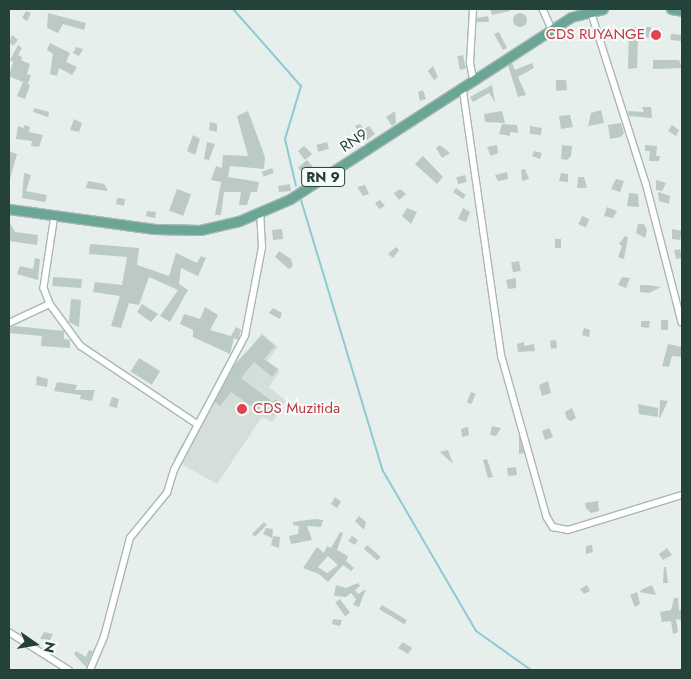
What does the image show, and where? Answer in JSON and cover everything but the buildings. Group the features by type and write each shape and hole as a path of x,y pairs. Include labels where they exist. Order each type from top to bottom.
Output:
{"main road":[{"name":"RN9","path":"9,209 180,230 222,227 260,214 290,198 571,17 603,9"},
{"path":"671,9 682,11"}],"street":[{"path":"473,9 470,32 473,79"},
{"path":"543,9 552,29"},
{"path":"591,11 646,184 682,322"},
{"path":"463,88 502,357 547,518 553,527 568,530 682,495"},
{"path":"90,670 104,637 130,538 167,493 174,470 245,336 262,248 260,214"},
{"path":"55,215 44,288 50,304 82,346 197,424"},
{"path":"9,323 50,304"},
{"path":"9,632 69,670"}],"shaded area":[{"name":"CDS Muzitida","path":"262,333 278,347 267,361 280,371 269,387 286,401 272,422 262,417 217,484 173,459 211,397"}],"waterway":[{"path":"233,9 301,86 285,139 296,186"},
{"path":"301,200 383,471 476,631 531,670"}],"place":[{"name":"CDS RUYANGE","path":"656,35"},
{"name":"CDS Muzitida","path":"242,409"}]}
